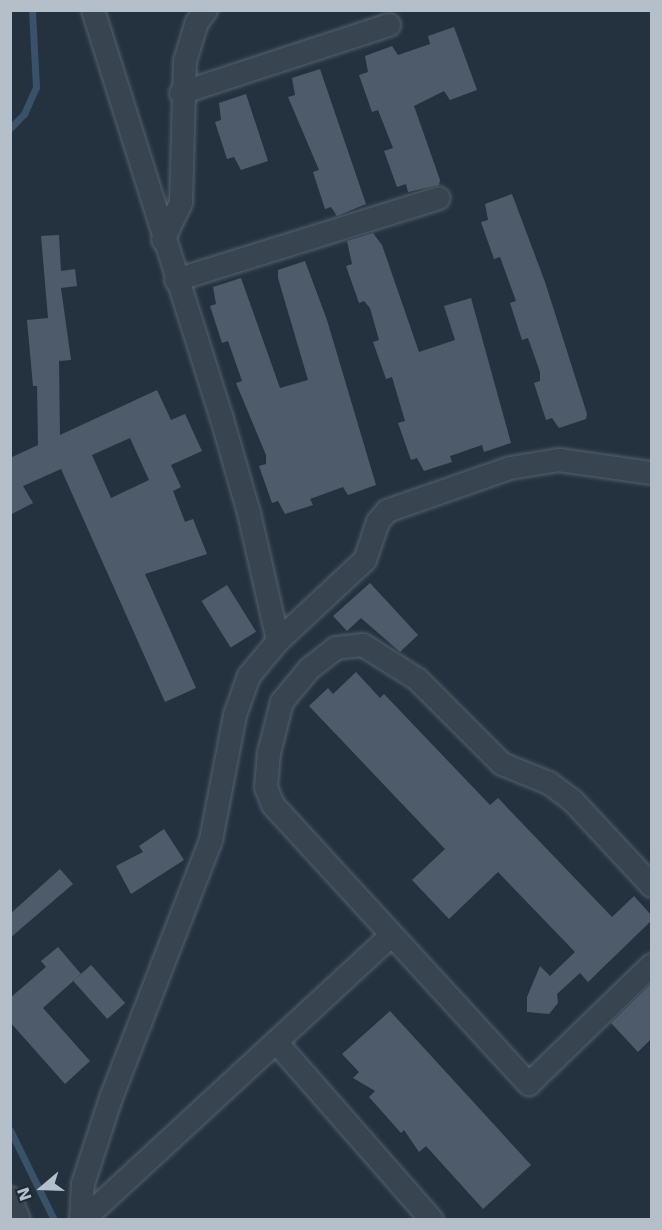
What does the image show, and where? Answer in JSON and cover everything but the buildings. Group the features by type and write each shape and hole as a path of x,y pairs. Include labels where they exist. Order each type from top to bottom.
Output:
{"street":[{"path":"93,10 249,513 278,640"},
{"path":"163,240 181,202 181,93 190,43 206,10"},
{"path":"181,93 389,25"},
{"path":"176,280 440,198"},
{"path":"86,1218 83,1184 111,1098 211,840 236,715 249,676 278,640 365,560 378,522 387,511 510,468 559,460 651,473"},
{"path":"651,886 573,801 549,783 502,764 417,679 363,645 336,648 309,668 282,702 269,753 266,787 273,805 529,1084 651,966"},
{"path":"86,1218 391,936"},
{"path":"276,1042 432,1220"},
{"path":"10,1198 19,1220"}],"waterway":[{"path":"10,128 24,114 36,87 32,10"},
{"path":"10,1130 54,1220"}]}
